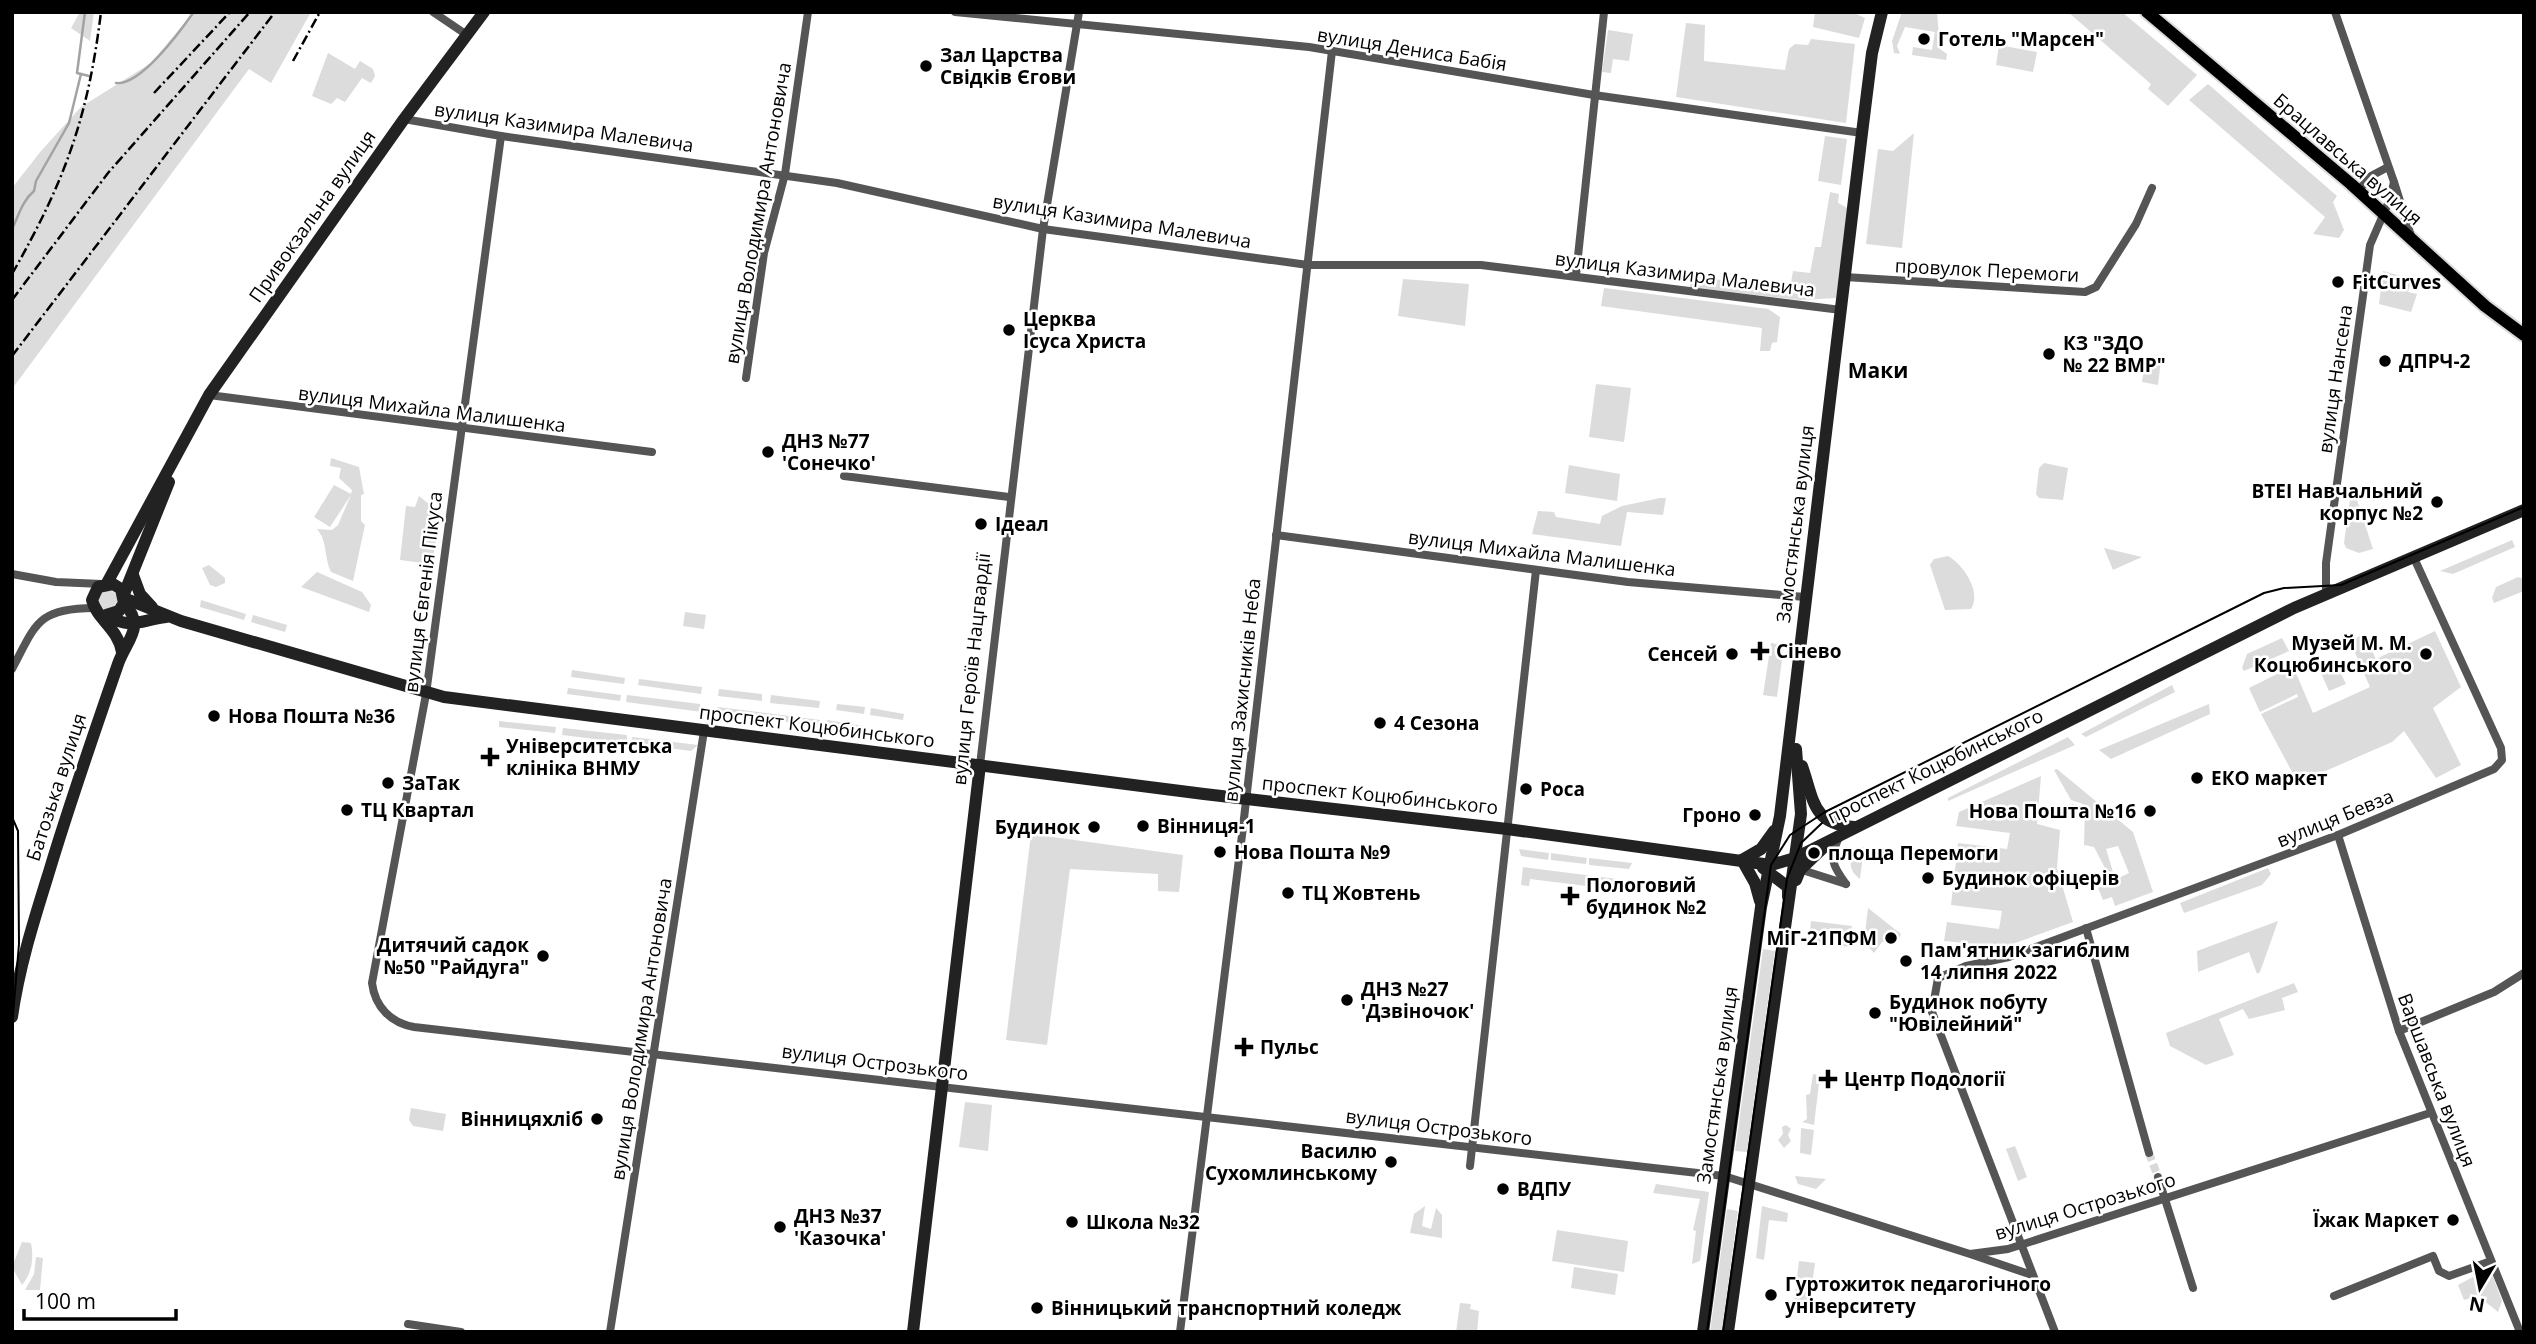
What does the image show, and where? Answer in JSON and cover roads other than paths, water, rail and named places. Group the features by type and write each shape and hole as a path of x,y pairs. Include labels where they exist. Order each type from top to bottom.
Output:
{"main road":[{"name":"Привокзальна вулиця","path":"182,449 209,396 404,119 484,12"},
{"name":"Замостянська вулиця","path":"1703,1332 1761,907 1779,825 1872,53 1882,12"},
{"name":"Брацлавська вулиця","path":"2147,12 2358,191 2485,306 2524,335"},
{"path":"100,612 119,611 182,449"},
{"path":"122,652 116,632 100,612 92,595 104,584 182,449"},
{"name":"проспект Коцюбинського","path":"1840,835 2326,594 2524,510"},
{"path":"133,575 146,603 166,617"},
{"path":"104,584 118,586 135,615 136,625"},
{"name":"проспект Коцюбинського","path":"124,598 166,617 426,694 1245,799 1507,829 1769,866 1796,865"},
{"path":"100,612 122,625 136,625 166,617"},
{"name":"Батозька вулиця","path":"12,1017 26,945 75,786 122,652 136,625"},
{"path":"1791,725 1796,749 1819,816 1836,826 1854,828"},
{"path":"1728,1332 1787,911 1796,865 1801,814 1796,749"},
{"name":"вулиця Героїв Нацгвардії","path":"913,1332 980,765"},
{"path":"1779,825 1780,848 1796,865"},
{"path":"1761,907 1755,883 1741,860 1761,849 1779,825"},
{"path":"1796,865 1840,835"},
{"path":"1769,866 1788,887 1787,911"}],"street":[{"path":"433,12 467,35"},
{"name":"вулиця Володимира Антоновича","path":"746,377 764,253 785,174 808,12"},
{"name":"вулиця Дениса Бабія","path":"955,12 1332,51 1594,95 1862,133"},
{"name":"вулиця Героїв Нацгвардії","path":"980,765 1009,497 1043,229 1079,12"},
{"path":"1576,275 1604,12"},
{"path":"2335,12 2412,239"},
{"name":"вулиця Захисників Неба","path":"1180,1332 1332,51"},
{"name":"вулиця Казимира Малевича","path":"404,119 501,136 785,174 1043,229 1308,265 1480,265 1841,310"},
{"name":"вулиця Євгенія Пікуса","path":"414,1027 404,1025 385,1013 373,995 372,983 426,694 501,136"},
{"path":"2358,191 2371,176 2388,167"},
{"name":"вулиця Нансена","path":"2326,594 2327,556 2370,245 2394,182"},
{"name":"провулок Перемоги","path":"1845,277 2085,292 2096,287 2101,280 2136,224 2152,188"},
{"name":"вулиця Михайла Малишенка","path":"209,396 652,452"},
{"path":"844,476 1009,497"},
{"name":"вулиця Михайла Малишенка","path":"1276,535 1628,582 1805,597"},
{"name":"вулиця Бевза","path":"2021,1245 1932,1012 1938,978 1966,966 2009,957 2338,835 2494,769 2502,760 2501,748 2414,558"},
{"path":"1470,1166 1536,570"},
{"path":"12,574 56,582 104,584"},
{"path":"12,669 37,622 54,612 100,612"},
{"name":"вулиця Володимира Антоновича","path":"610,1332 704,731"},
{"path":"1796,865 1846,884 1835,869 1832,853 1840,835"},
{"name":"Варшавська вулиця","path":"2338,835 2399,1031 2520,1332"},
{"path":"2086,929 2149,1153"},
{"path":"2399,1031 2494,992 2524,973"},
{"name":"вулиця Острозького","path":"414,1027 654,1052 1724,1176 1970,1254 2021,1245 2430,1113"},
{"path":"2158,1177 2193,1288"},
{"path":"2021,1245 2055,1332"},
{"path":"1970,1254 2032,1275"},
{"path":"2334,1296 2433,1256 2439,1271 2449,1276 2491,1261"},
{"path":"408,1324 461,1332"}],"waterway":[{"path":"85,12 77,73 89,76"},
{"path":"116,83 126,82 147,67 169,45 193,13 198,12"},
{"path":"12,229 69,123 81,74"}],"tunnel":[{"path":"2149,1153 2158,1177"}],"tram line":[{"path":"1707,1332 1771,865 1790,835 1825,812 2264,593 2284,588 2341,585 2524,507"},
{"path":"12,817 18,831 19,944 12,1027"},
{"path":"1723,1332 1787,879 1801,843 1822,823"}],"railway":[{"path":"12,274 46,209 72,148 89,85 101,12"},
{"path":"154,93 230,12"},
{"path":"12,300 108,173 250,12"},
{"path":"12,356 275,12"},
{"path":"293,61 320,12"}],"place":[{"name":"Готель \"Марсен\"","path":"1924,39"},
{"name":"Зал Царства Свідків Єгови","path":"926,66"},
{"name":"FitCurves","path":"2338,282"},
{"name":"Церква Ісуса Христа","path":"1009,330"},
{"name":"КЗ \"ЗДО № 22 ВМР\"","path":"2049,354"},
{"name":"ДПРЧ-2","path":"2385,361"},
{"name":"ДНЗ №77 'Сонечко'","path":"768,452"},
{"name":"ВТЕІ Навчальний корпус №2","path":"2437,502"},
{"name":"Ідеал","path":"981,524"},
{"name":"Сінево","path":"1760,651"},
{"name":"Сенсей","path":"1732,654"},
{"name":"Музей М. М. Коцюбинського","path":"2426,654"},
{"name":"Нова Пошта №36","path":"214,716"},
{"name":"4 Сезона","path":"1380,723"},
{"name":"Університетська клініка ВНМУ","path":"490,757"},
{"name":"ЕКО маркет","path":"2197,778"},
{"name":"ЗаТак","path":"388,783"},
{"name":"Роса","path":"1526,789"},
{"name":"ТЦ Квартал","path":"347,810"},
{"name":"Нова Пошта №16","path":"2150,811"},
{"name":"Гроно","path":"1755,815"},
{"name":"Вінниця-1","path":"1143,826"},
{"name":"Будинок","path":"1094,827"},
{"name":"Нова Пошта №9","path":"1220,852"},
{"name":"площа Перемоги","path":"1814,853"},
{"name":"Будинок офіцерів","path":"1928,878"},
{"name":"ТЦ Жовтень","path":"1288,893"},
{"name":"Пологовий будинок №2","path":"1570,896"},
{"name":"МіГ-21ПФМ","path":"1891,938"},
{"name":"Дитячий садок №50 \"Райдуга\"","path":"543,956"},
{"name":"Пам'ятник загиблим 14 липня 2022","path":"1906,961"},
{"name":"ДНЗ №27 'Дзвіночок'","path":"1347,1000"},
{"name":"Будинок побуту \"Ювілейний\"","path":"1875,1013"},
{"name":"Пульс","path":"1244,1047"},
{"name":"Центр Подології","path":"1828,1079"},
{"name":"Вінницяхліб","path":"597,1119"},
{"name":"Василю Сухомлинському","path":"1391,1162"},
{"name":"ВДПУ","path":"1503,1189"},
{"name":"Їжак Маркет","path":"2453,1220"},
{"name":"Школа №32","path":"1072,1222"},
{"name":"ДНЗ №37 'Казочка'","path":"780,1227"},
{"name":"Гуртожиток педагогічного університету","path":"1771,1295"},
{"name":"Вінницький транспортний коледж","path":"1037,1308"}],"district":[{"name":"Маки","path":"1878,371"}]}
